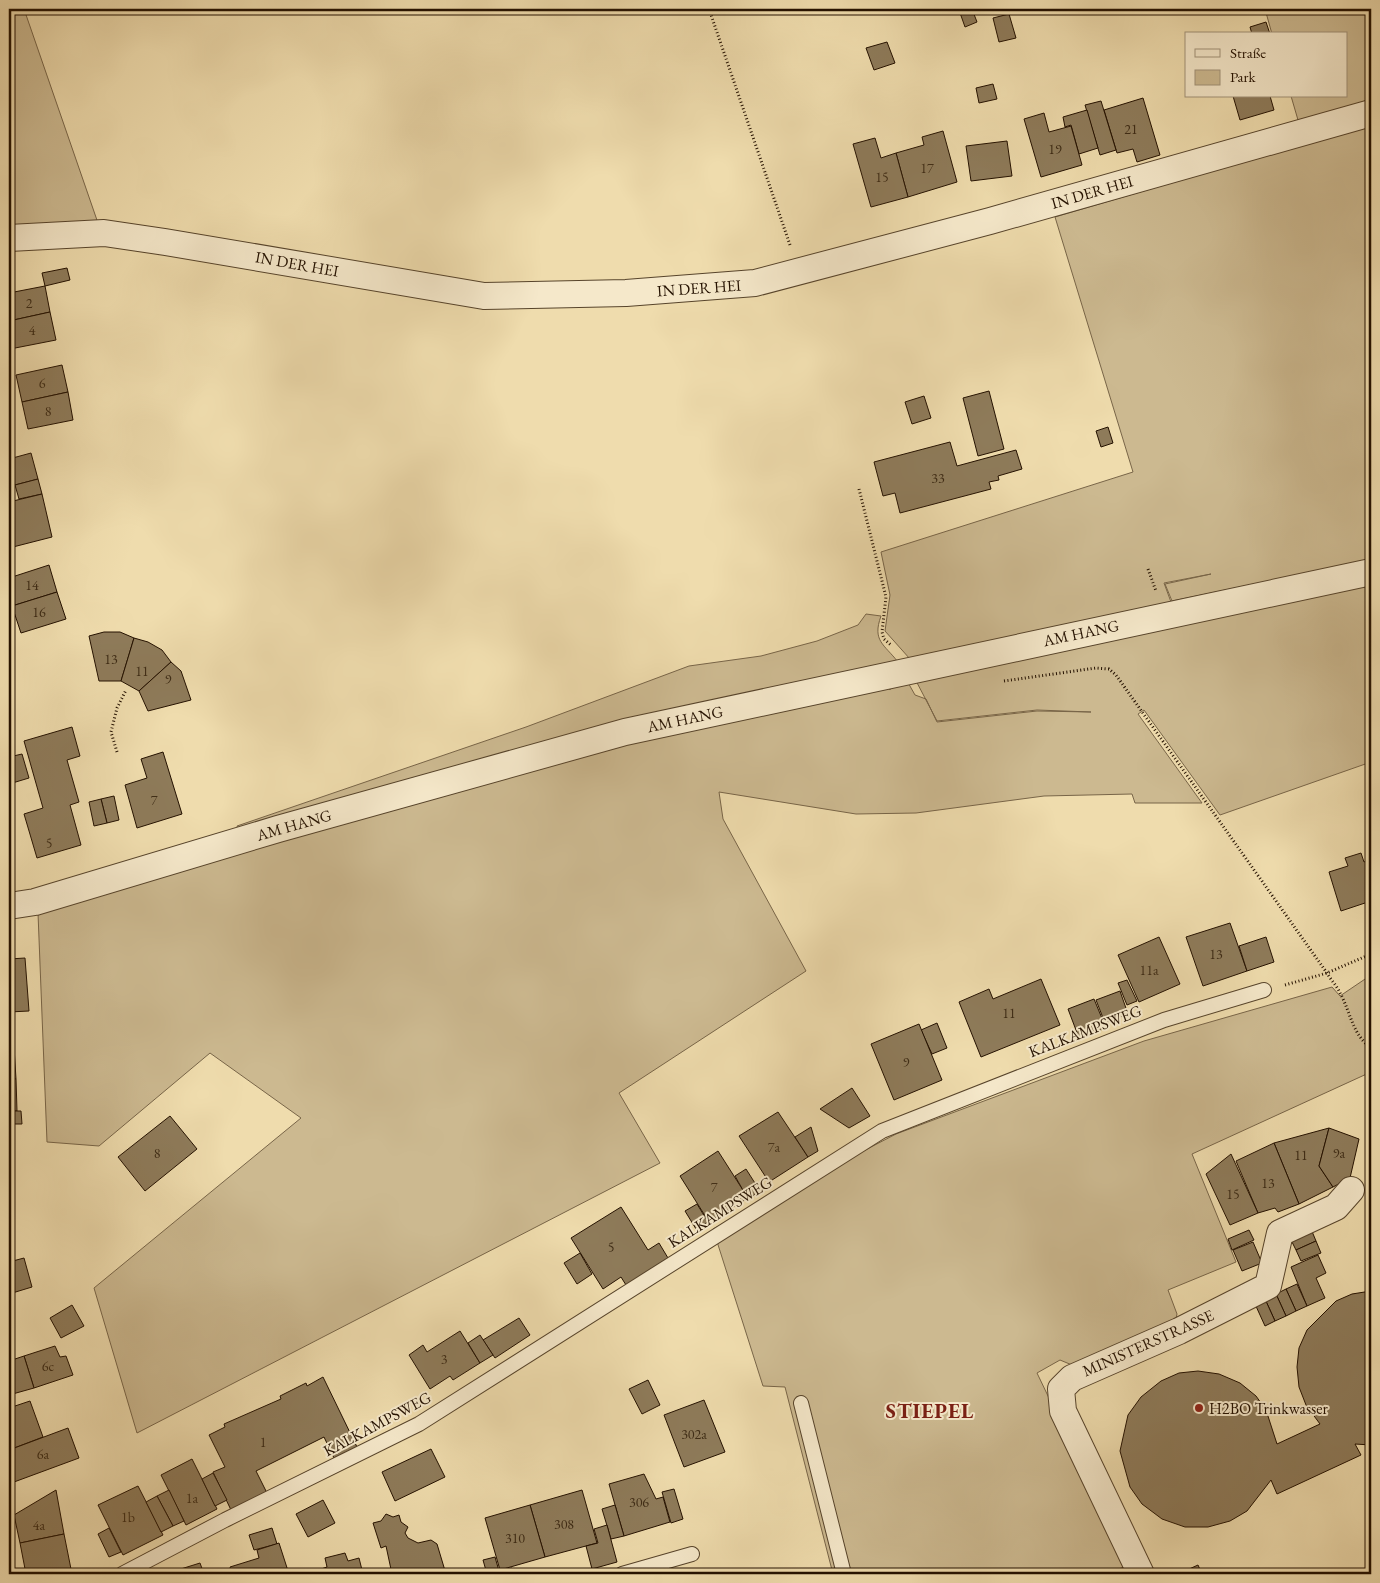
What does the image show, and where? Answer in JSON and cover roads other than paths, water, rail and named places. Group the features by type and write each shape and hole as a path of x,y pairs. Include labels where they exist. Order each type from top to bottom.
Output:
{"street":[{"name":"IN DER HEI","path":"9,238 104,233 484,296 626,293 755,283 1371,113"},
{"name":"AM HANG","path":"9,906 44,899 278,829 625,732 1371,572"},
{"name":"MINISTERSTRASSE","path":"1141,1574 1062,1411 1061,1390 1072,1378 1179,1331 1268,1286 1280,1234 1336,1207 1351,1190"}],"lane":[{"name":"KALKAMPSWEG","path":"122,1574 225,1520 419,1424 882,1131 1155,1023 1264,990"},
{"path":"801,1404 844,1574"},
{"path":"622,1574 645,1571 692,1554"}],"place":[{"name":"H2BO Trinkwasser","path":"1199,1408"}],"district":[{"name":"STIEPEL","path":"930,1410"}]}
